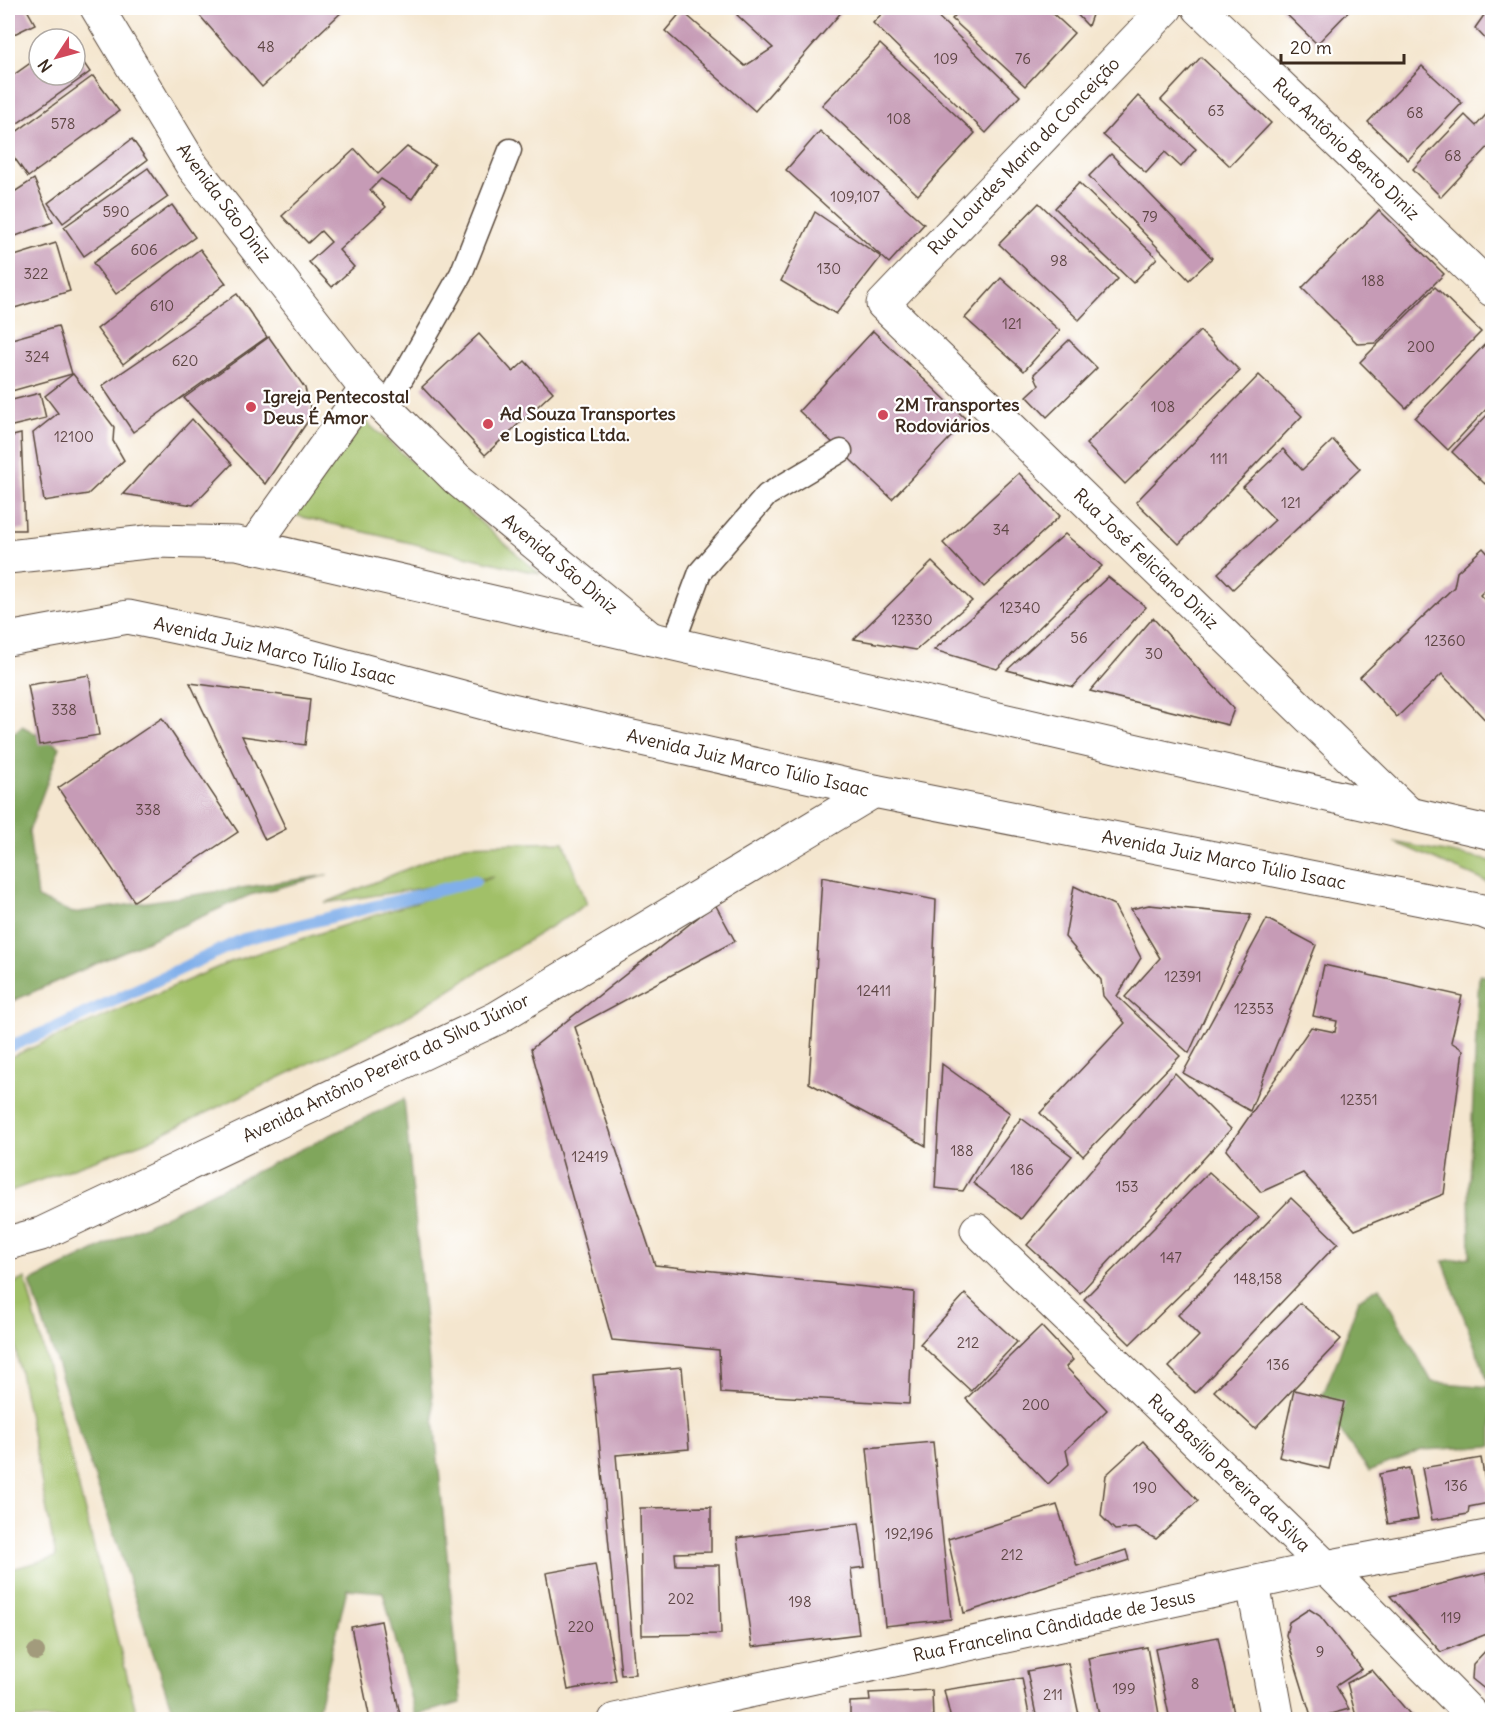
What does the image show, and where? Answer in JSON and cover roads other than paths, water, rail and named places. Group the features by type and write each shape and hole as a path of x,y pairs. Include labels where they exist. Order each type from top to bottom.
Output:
{"street":[{"name":"Avenida São Diniz","path":"97,8 193,166 376,398 457,479 662,642"},
{"name":"Rua Lourdes Maria da Conceição","path":"883,304 1166,8"},
{"name":"Rua Antônio Bento Diniz","path":"1199,8 1492,290"},
{"name":"Rua José Feliciano Diniz","path":"883,304 1409,814"},
{"path":"253,547 376,398"},
{"path":"8,557 156,542 237,543 1492,832"},
{"name":"Avenida Juiz Marco Túlio Isaac","path":"8,639 128,617 284,649 503,708 874,791 1492,915"},
{"name":"Avenida Antônio Pereira da Silva Júnior","path":"8,1243 41,1234 497,1018 874,791"},
{"name":"Rua Basílio Pereira da Silva","path":"977,1230 1326,1567 1477,1719"},
{"name":"Rua Francelina Cândidade de Jesus","path":"615,1719 1326,1567 1492,1536"},
{"path":"1253,1584 1278,1719"}],"lane":[{"path":"376,398 461,274 510,150"},
{"path":"662,642 700,572 767,495 841,451"}],"waterway":[{"path":"8,1047 53,1029 244,939 475,881"}],"place":[{"name":"Igreja Pentecostal Deus É Amor","path":"251,407"},
{"name":"2M Transportes Rodoviários","path":"883,415"},
{"name":"Ad Souza Transportes e Logistica Ltda.","path":"488,424"}]}
